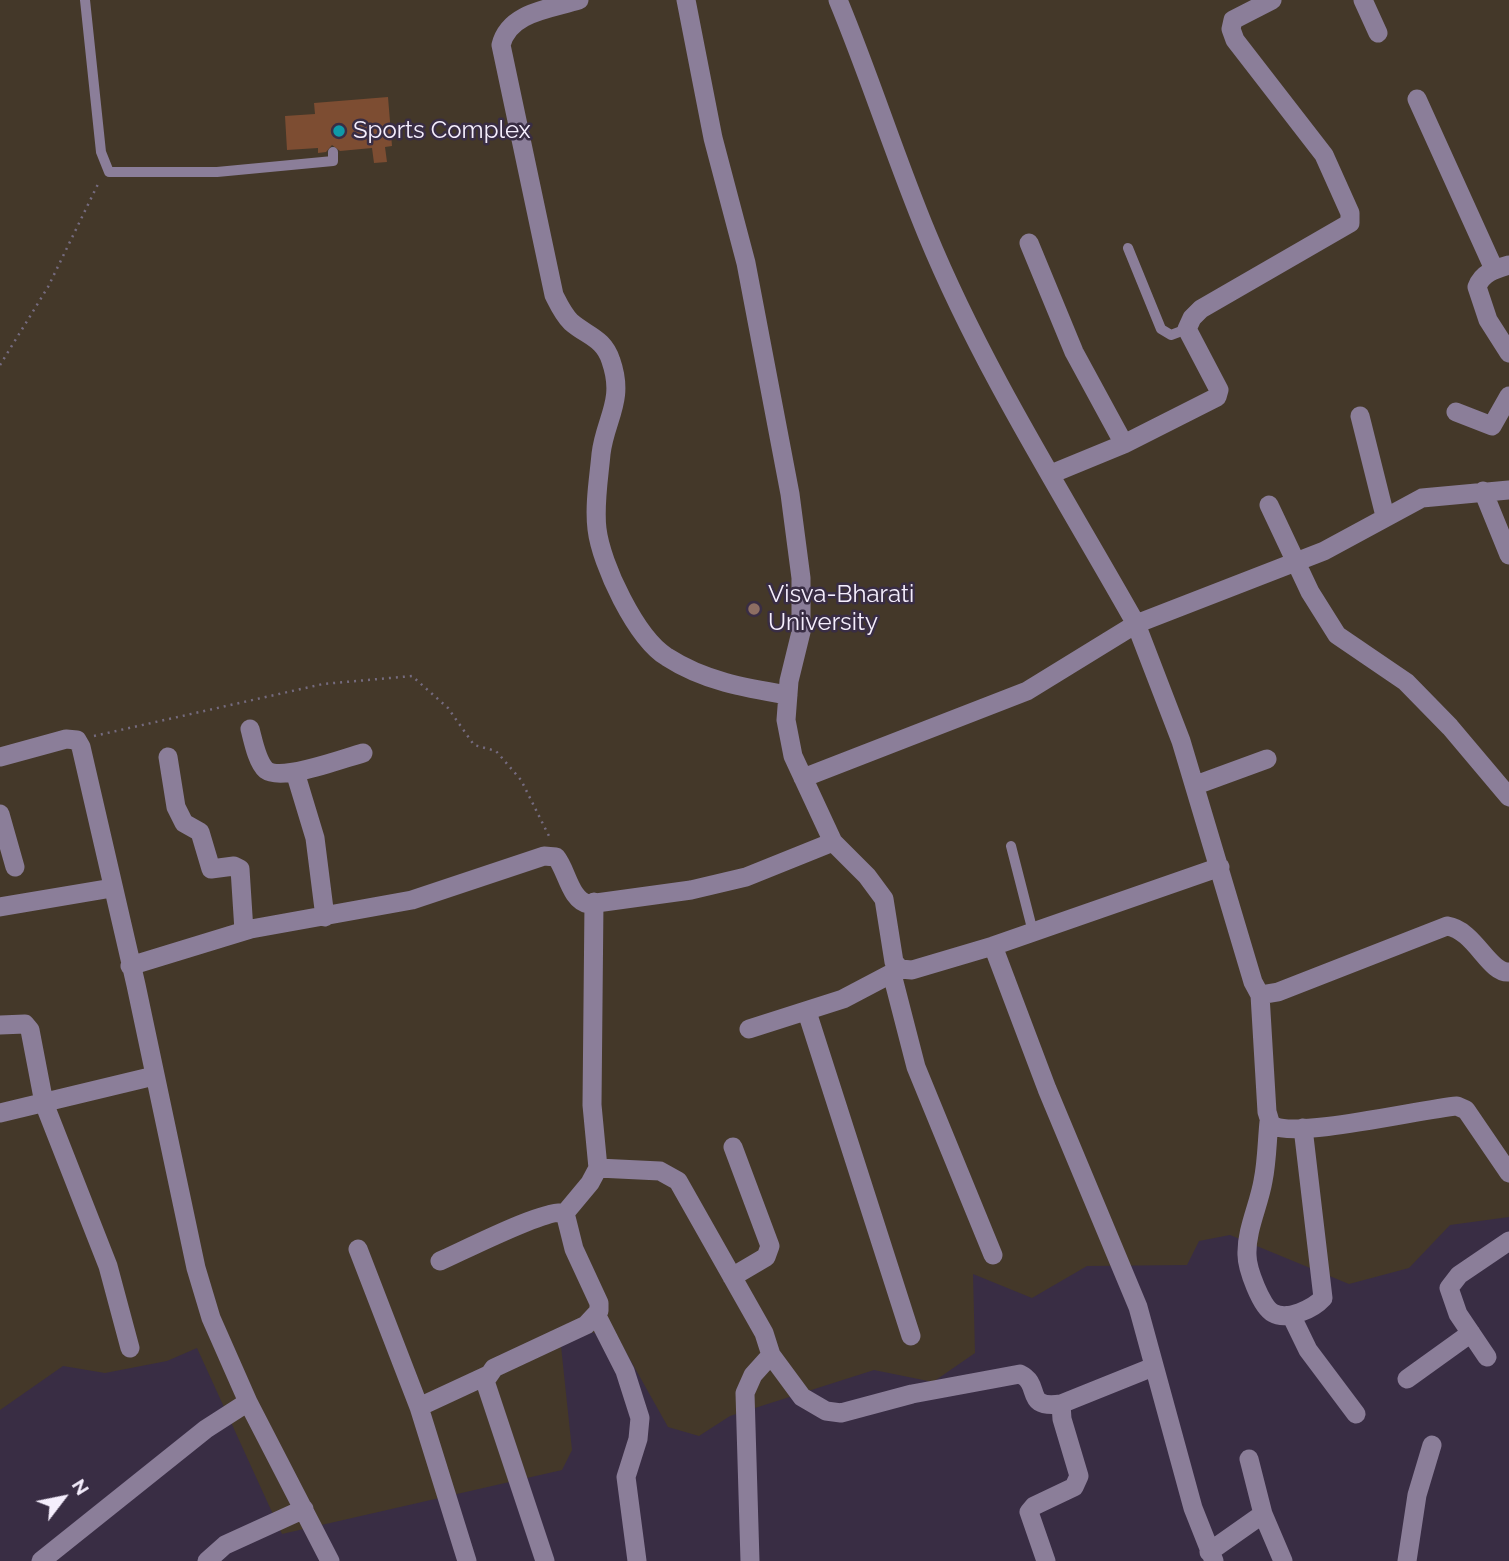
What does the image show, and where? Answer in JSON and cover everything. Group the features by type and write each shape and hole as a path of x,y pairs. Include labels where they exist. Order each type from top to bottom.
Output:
{"street":[{"path":"579,0 528,15 504,33 501,45 554,295 563,313 572,323 599,340 612,362 616,404 601,451 597,529 623,601 650,643 666,657 728,685 788,695"},
{"path":"686,0 713,138 746,263 790,494 801,578 801,632 788,695 786,720 793,756 833,842 867,876 884,900 916,1067 993,1255"},
{"path":"838,0 870,76 927,234 970,326 1136,624 1196,785 1260,995 1269,1122 1263,1181 1247,1254 1249,1270 1272,1313 1291,1315 1319,1303 1323,1293 1304,1128"},
{"path":"1051,474 1124,444 1217,397 1219,390 1187,329 1201,309 1350,223 1350,213 1324,155 1235,40 1231,29 1233,20 1272,0"},
{"path":"1363,0 1378,33"},
{"path":"1417,99 1501,267 1480,280 1478,296 1509,353"},
{"path":"1029,243 1074,352 1124,444"},
{"path":"1456,412 1492,426 1509,396"},
{"path":"1360,416 1385,516"},
{"path":"803,778 1027,691 1136,624 1324,551 1422,498 1509,490"},
{"path":"1483,491 1509,555"},
{"path":"1269,505 1310,592 1338,635 1406,682 1450,727 1509,797"},
{"path":"250,729 262,765 267,771 295,772 363,753"},
{"path":"0,757 55,741 77,740 81,747 196,1268 211,1318 248,1402 330,1561"},
{"path":"168,757 176,807 184,823 200,832 211,869 234,866 240,869 244,931"},
{"path":"1196,785 1268,760"},
{"path":"295,772 315,838 325,917"},
{"path":"0,814 15,867"},
{"path":"130,966 244,931 412,900 544,856 556,857 576,896 583,903 691,890 746,877 833,842"},
{"path":"749,1029 842,999 896,971 912,970 993,946 1220,867"},
{"path":"0,907 112,888"},
{"path":"565,1213 590,1184 598,1168 592,1105 594,902"},
{"path":"1260,995 1291,988 1447,926 1458,928 1469,935 1496,968 1509,972"},
{"path":"993,946 1047,1089 1138,1307 1193,1508 1212,1557 1263,1514"},
{"path":"807,1012 911,1336"},
{"path":"0,1025 19,1022 30,1030 44,1103 108,1266 130,1348"},
{"path":"0,1113 154,1076"},
{"path":"1269,1122 1276,1127 1304,1128 1457,1106 1466,1110 1509,1173"},
{"path":"732,1277 766,1257 770,1247 733,1147"},
{"path":"598,1168 669,1174 678,1181 764,1333 771,1355 802,1396 826,1411 857,1411 912,1394 1012,1374 1025,1377 1039,1403 1045,1406 1061,1404 1153,1367"},
{"path":"440,1261 539,1217 559,1211 565,1213"},
{"path":"565,1213 574,1249 599,1303 597,1316 625,1371 640,1418 638,1439 626,1476 637,1561"},
{"path":"1487,1357 1458,1314 1449,1288 1459,1275 1509,1241"},
{"path":"358,1249 419,1407 467,1561"},
{"path":"1291,1315 1308,1350 1356,1414"},
{"path":"419,1407 488,1375 515,1357 586,1325 597,1316"},
{"path":"1407,1379 1471,1333"},
{"path":"750,1561 745,1392 753,1375 771,1355"},
{"path":"488,1375 486,1391 545,1561"},
{"path":"41,1561 206,1429 248,1402"},
{"path":"1046,1561 1029,1512 1034,1506 1074,1488 1079,1476 1062,1419 1061,1404"},
{"path":"1407,1561 1418,1495 1432,1445"},
{"path":"1249,1459 1263,1514 1283,1561"},
{"path":"207,1561 225,1545 304,1509"}],"lane":[{"path":"85,0 101,152 109,172 217,172 333,161 332,152"},
{"path":"1128,248 1161,329 1171,335 1187,329"},
{"path":"1010,846 1033,932"}],"path":[{"path":"0,365 48,287 95,186 109,172"},
{"path":"77,740 323,684 412,676 448,708 474,745 496,751 521,780 552,841 556,857"}],"shaded area":[{"name":"Visva-Bharati University","path":"0,0 1509,0 1509,1217 1450,1225 1409,1268 1349,1284 1230,1235 1199,1241 1187,1265 1087,1266 1032,1298 973,1274 975,1353 933,1382 874,1370 730,1416 699,1436 668,1427 618,1338 585,1331 561,1346 572,1450 562,1470 282,1534 197,1348 167,1361 105,1373 63,1366 0,1410"}],"building":[{"name":"Sports Complex","path":"388,97 392,146 385,147 387,162 374,163 372,148 340,151 332,145 326,152 318,153 318,148 287,150 285,116 315,114 314,103"}],"place":[{"name":"Sports Complex","path":"339,131"},
{"name":"Visva-Bharati University","path":"754,609"}]}
